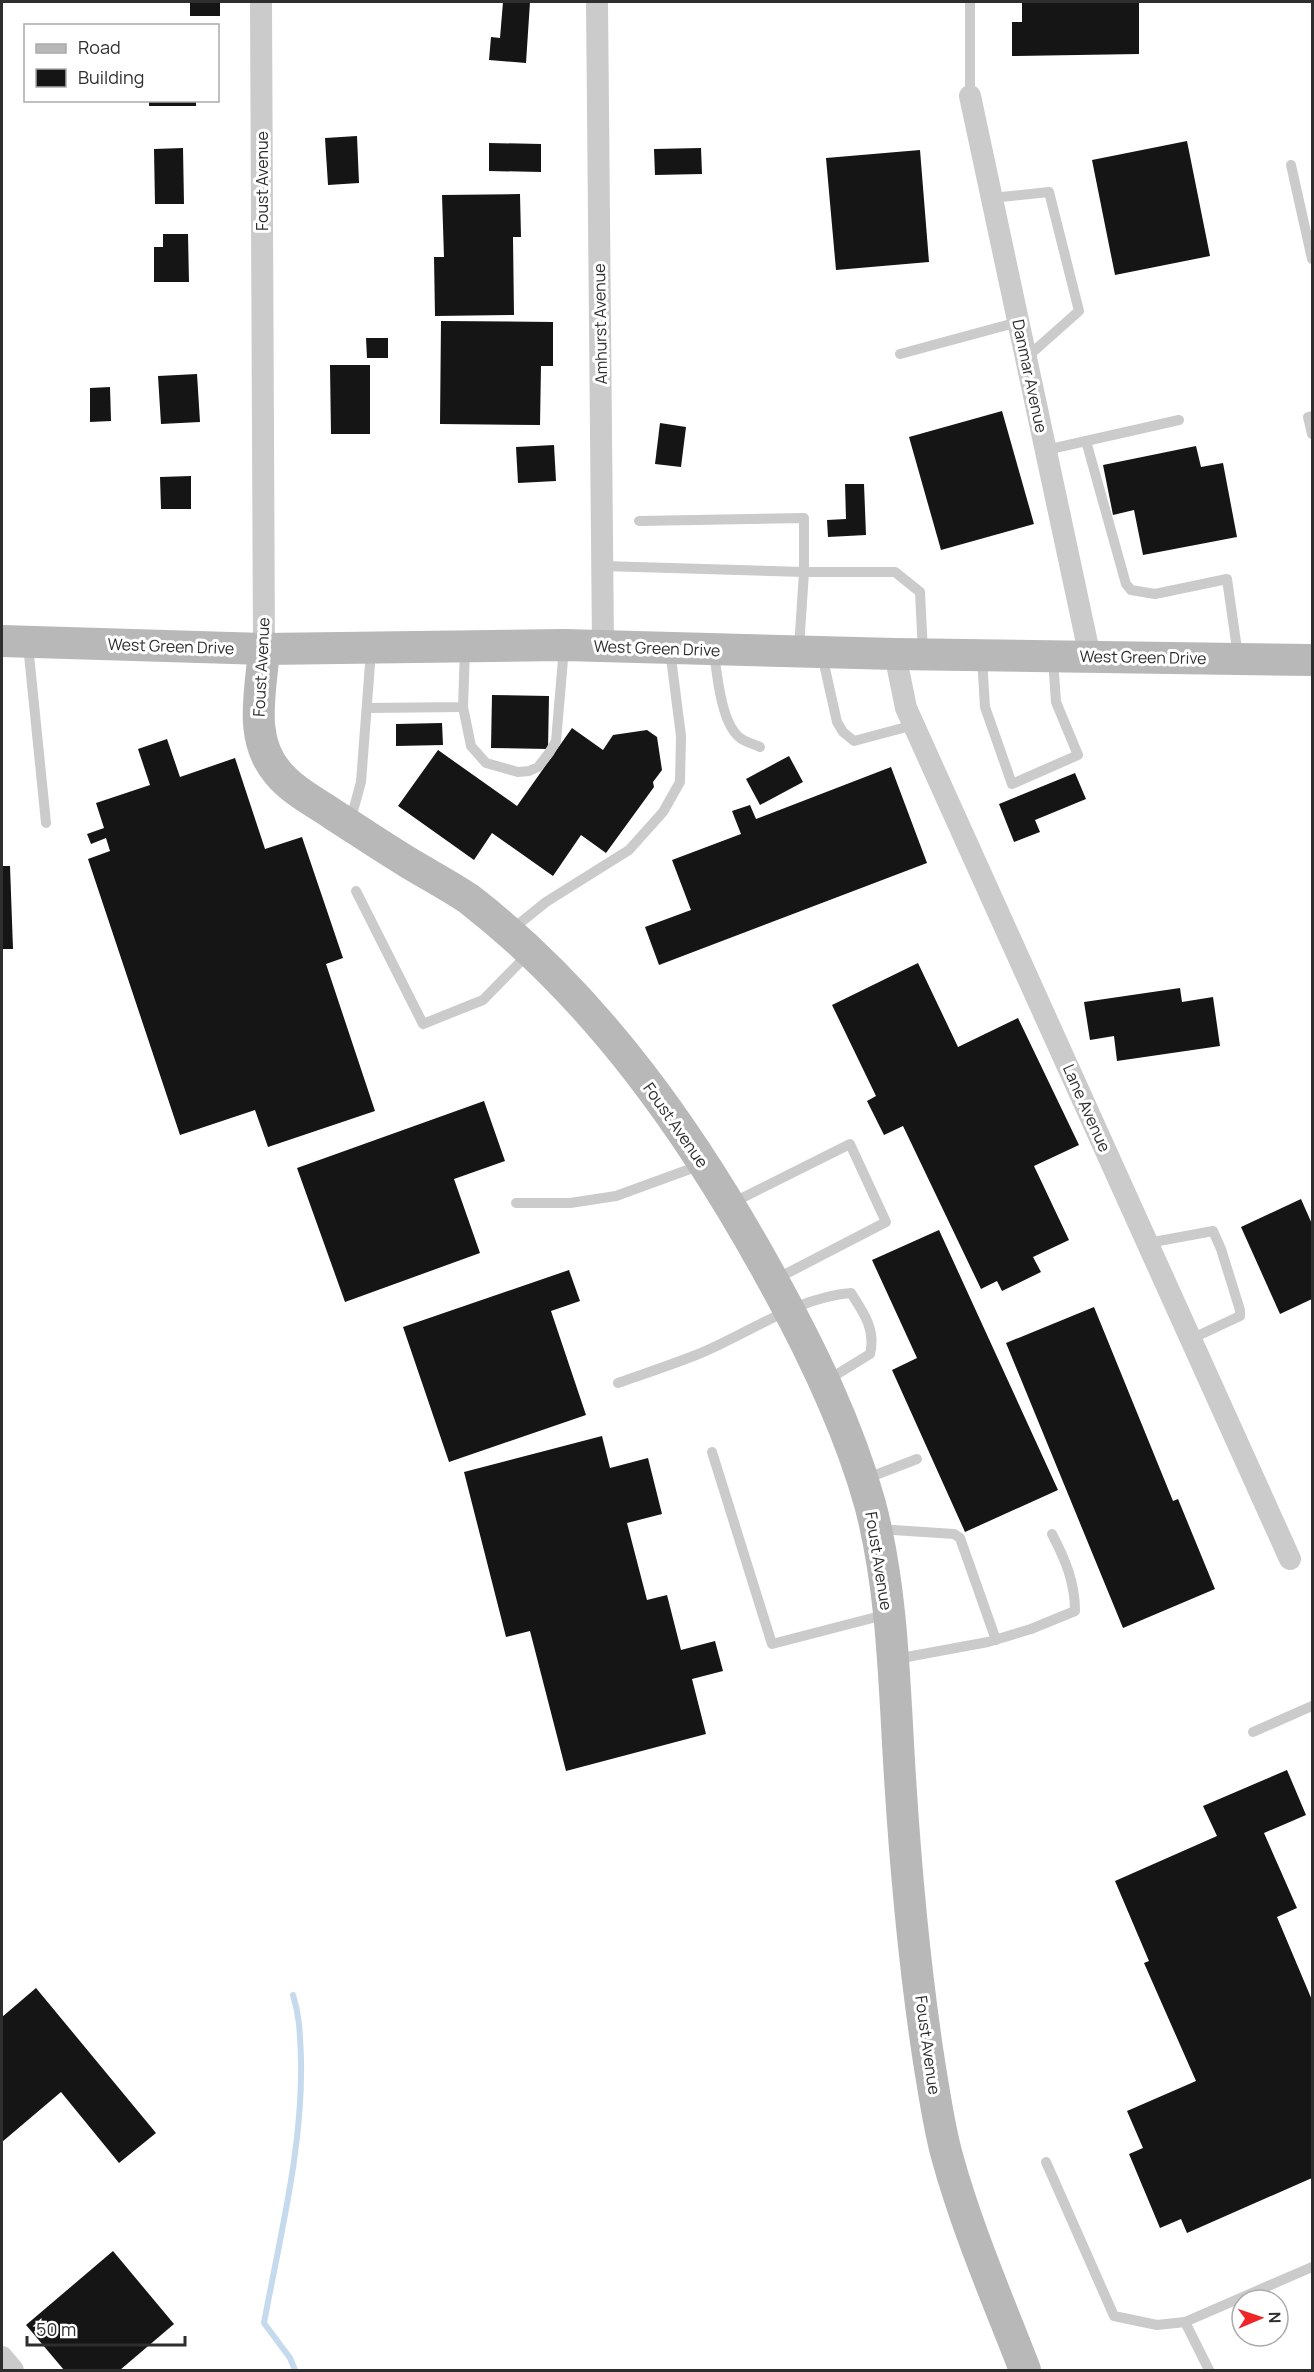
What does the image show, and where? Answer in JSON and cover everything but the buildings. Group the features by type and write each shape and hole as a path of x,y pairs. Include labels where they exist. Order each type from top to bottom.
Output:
{"street":[{"name":"Foust Avenue","path":"261,2 264,649 258,728 266,754 277,772 295,790 466,897 554,972 601,1022 662,1103 729,1204 774,1281 825,1381 862,1480 875,1529 893,1660 911,1920 932,2078 946,2153 970,2227 1025,2370"},
{"name":"Amhurst Avenue","path":"597,2 603,646"},
{"name":"Danmar Avenue","path":"970,96 1090,657"},
{"name":"West Green Drive","path":"15,642 264,649 564,645 909,654 1312,660"},
{"name":"Lane Avenue","path":"909,654 906,708 1290,1559"},
{"path":"2,2357 13,2370"}],"lane":[{"path":"969,2 970,96"},
{"path":"1291,165 1312,259"},
{"path":"992,198 1049,192 1079,311 1026,358"},
{"path":"900,354 1018,322"},
{"path":"1312,416 1308,417 1312,434"},
{"path":"1046,450 1179,420"},
{"path":"1086,441 1126,584 1131,590 1155,594 1227,579 1238,659"},
{"path":"639,521 804,518 804,572 810,652 837,722 843,732 854,741 914,725"},
{"path":"602,566 804,572 895,572 920,592 909,654"},
{"path":"15,642 46,823"},
{"path":"465,646 464,707 471,746 486,763 518,772 538,767 556,741 564,645"},
{"path":"349,825 361,782 371,648"},
{"path":"356,891 423,1024 483,1000 518,942 546,902 629,850 663,812 680,782 681,736 670,648"},
{"path":"713,649 722,699 731,724 739,737 760,747"},
{"path":"982,655 985,707 1012,783 1078,755 1056,702 1053,656"},
{"path":"367,708 464,707"},
{"path":"729,1204 850,1144 886,1222 774,1281"},
{"path":"516,1203 570,1203 616,1196 704,1164"},
{"path":"1148,1243 1213,1231 1227,1269 1240,1316 1191,1339"},
{"path":"618,1383 702,1353 789,1311 831,1296 851,1293 869,1322 873,1343 870,1354 825,1381"},
{"path":"712,1452 772,1644 888,1614"},
{"path":"862,1480 916,1459"},
{"path":"875,1529 954,1534 960,1538 996,1640"},
{"path":"893,1660 996,1640 1075,1611 1075,1592 1066,1560 1052,1534"},
{"path":"1253,1732 1312,1706"},
{"path":"1046,2162 1114,2316 1157,2325 1185,2322 1312,2267"},
{"path":"1185,2322 1209,2370"}],"waterway":[{"path":"293,1995 301,2051 301,2092 289,2191 264,2323 290,2358 295,2370"}]}
